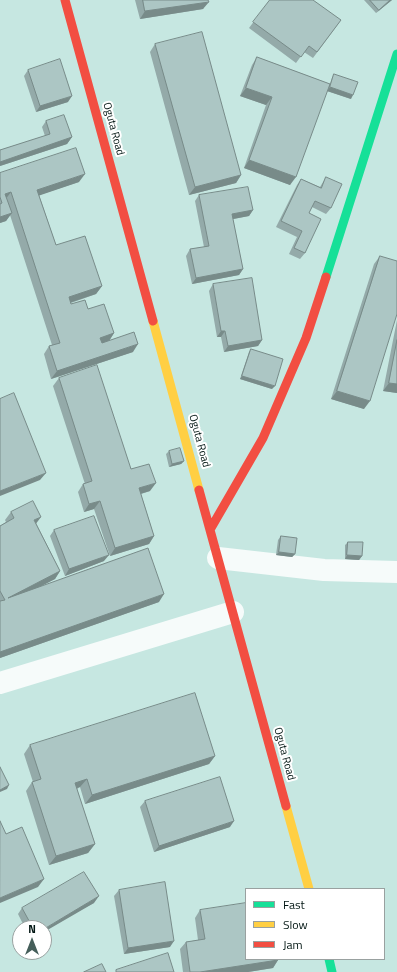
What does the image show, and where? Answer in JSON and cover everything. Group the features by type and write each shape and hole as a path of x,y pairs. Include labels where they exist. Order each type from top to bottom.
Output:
{"main road":[{"name":"Oguta Road","path":"65,0 309,888"},
{"path":"211,528 263,438 306,338 397,54"},
{"path":"328,960 332,972"}],"street":[{"path":"218,558 324,570 397,572"},
{"path":"0,683 233,612"}],"building":[{"path":"143,0 208,0 209,2 145,11"},
{"path":"270,0 313,0 341,20 317,52 309,46 301,57 253,22"},
{"path":"370,0 390,0 379,10"},
{"path":"202,32 241,175 195,187 155,44"},
{"path":"257,57 330,84 296,177 249,160 272,97 246,88"},
{"path":"60,59 72,96 40,106 28,70"},
{"path":"334,74 358,82 353,95 330,87"},
{"path":"64,115 72,137 0,162 0,150 50,134 46,121"},
{"path":"76,148 85,174 37,190 56,245 85,236 102,286 69,297 71,304 85,300 88,309 104,304 114,333 100,338 102,343 134,332 138,344 57,371 49,346 60,343 11,192 5,194 12,213 0,217 0,204 2,203 0,197 0,173"},
{"path":"326,177 342,184 331,208 315,201 309,213 321,219 305,253 294,248 302,231 281,221 301,179 321,188"},
{"path":"248,187 253,210 232,214 243,269 196,278 190,249 209,246 199,195"},
{"path":"380,256 397,261 397,314 370,401 337,391"},
{"path":"252,278 262,340 228,346 225,331 221,331 213,284"},
{"path":"397,340 397,384 389,383"},
{"path":"251,349 283,359 275,386 242,376"},
{"path":"97,365 131,469 149,464 156,483 139,488 154,536 115,548 100,501 89,504 83,484 92,481 59,378"},
{"path":"14,393 46,473 0,491 0,399"},
{"path":"180,448 184,461 172,464 169,451"},
{"path":"33,501 41,517 34,520 60,571 8,598 148,548 164,594 0,652 0,601 5,600 0,591 0,526 14,518 11,512"},
{"path":"94,516 109,555 69,569 54,530"},
{"path":"281,536 297,538 295,554 279,552"},
{"path":"348,542 363,542 362,556 347,555"},
{"path":"195,693 215,756 92,795 87,779 75,783 95,844 56,856 32,782 41,779 30,745"},
{"path":"0,767 9,785 0,790"},
{"path":"220,777 234,821 159,846 145,801"},
{"path":"0,821 6,834 22,827 44,879 0,898"},
{"path":"84,872 99,896 52,924 52,920 29,920 22,908"},
{"path":"165,882 174,941 128,948 119,890"},
{"path":"245,903 245,960 278,960 200,972 190,972 186,942 205,939 200,910"},
{"path":"168,953 174,972 116,972 116,970"},
{"path":"102,964 106,972 84,972"}],"traffic: fast":[{"path":"326,277 397,54"},
{"path":"329,960 332,972"}],"traffic: slow":[{"path":"153,321 199,490"},
{"path":"286,806 309,888"}],"traffic: jam":[{"path":"65,0 153,321"},
{"path":"211,528 263,438 306,338 326,277"},
{"path":"199,490 286,806"}]}
